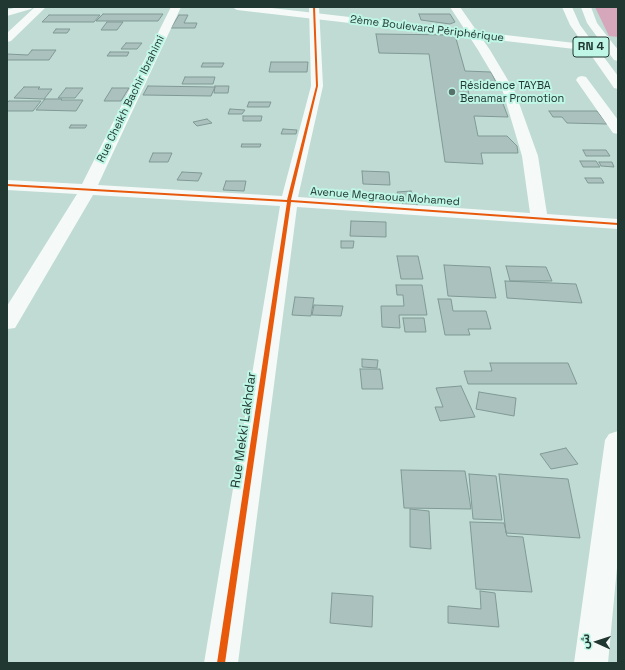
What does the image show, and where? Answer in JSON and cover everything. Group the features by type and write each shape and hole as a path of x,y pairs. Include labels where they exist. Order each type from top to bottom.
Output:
{"main road":[{"path":"7,14 28,7"},
{"path":"7,39 41,7"},
{"name":"Rue Cheikh Bachir Ibrahimi","path":"7,323 87,191 176,7"},
{"name":"2ème Boulevard Périphérique","path":"236,7 314,11 472,34 618,51"},
{"path":"456,7 509,92 530,156 539,217"},
{"name":"RN 4","path":"567,7 575,25 618,85"},
{"name":"RN 4","path":"586,7 592,23 618,58"},
{"name":"Rue Mekki Lakhdar","path":"221,663 289,201 317,86 314,11"},
{"path":"582,80 618,130"},
{"name":"Avenue Megraoua Mohamed","path":"7,185 87,191 289,201 539,217 618,224"},
{"path":"591,663 618,440"}],"shaded area":[{"path":"595,7 618,7 618,37 609,36"}],"building":[{"path":"103,14 163,14 158,21 96,21"},
{"path":"419,14 450,14 455,22 450,24 421,20"},
{"path":"49,15 100,15 94,22 42,22"},
{"path":"179,15 188,15 184,23 197,23 195,28 171,28"},
{"path":"107,22 123,22 117,30 101,30"},
{"path":"56,29 70,29 67,33 53,33"},
{"name":"Résidence TAYBA Benamar Promotion","path":"376,34 455,35 465,71 491,72 497,84 467,84 470,100 502,101 508,117 474,116 478,136 507,136 517,146 518,153 481,153 483,164 445,162 429,54 379,53"},
{"path":"126,43 142,43 137,49 121,49"},
{"path":"32,50 56,50 49,60 7,60 7,54 28,55"},
{"path":"110,52 129,52 127,56 107,56"},
{"path":"271,62 308,62 307,72 269,72"},
{"path":"203,63 224,63 222,67 201,67"},
{"path":"185,77 215,77 213,84 182,84"},
{"path":"148,86 215,87 211,96 143,95"},
{"path":"215,86 229,86 228,93 214,93"},
{"path":"24,87 52,89 44,99 14,98"},
{"path":"66,88 83,88 75,98 58,98"},
{"path":"112,88 129,88 121,101 104,101"},
{"path":"45,99 83,100 76,111 36,110"},
{"path":"9,101 41,101 33,111 7,111 7,103"},
{"path":"249,102 271,102 269,107 247,107"},
{"path":"230,109 245,110 242,114 228,114"},
{"path":"549,111 597,111 607,124 567,123 562,117 553,117"},
{"path":"243,116 262,116 261,121 243,121"},
{"path":"207,119 212,123 197,126 193,122"},
{"path":"71,125 87,125 85,128 69,128"},
{"path":"283,129 297,130 296,134 281,134"},
{"path":"242,144 261,144 260,147 241,147"},
{"path":"583,150 606,150 610,156 586,156"},
{"path":"153,153 172,153 168,162 149,162"},
{"path":"580,161 596,161 600,167 583,167"},
{"path":"599,162 612,162 614,167 601,166"},
{"path":"362,171 389,172 390,185 363,184"},
{"path":"182,172 202,173 198,181 177,180"},
{"path":"585,178 601,178 604,183 588,183"},
{"path":"226,181 246,181 244,191 223,190"},
{"path":"411,191 419,209 405,209 397,192"},
{"path":"351,221 386,222 386,237 350,236"},
{"path":"341,241 354,241 353,248 341,248"},
{"path":"397,256 418,256 423,279 401,279"},
{"path":"444,265 490,267 496,298 448,296"},
{"path":"506,266 546,267 552,281 510,281"},
{"path":"505,281 576,284 582,303 507,298"},
{"path":"396,285 422,285 427,315 399,315 400,328 382,327 381,306 404,306 403,295 397,295"},
{"path":"295,297 314,298 311,316 292,315"},
{"path":"438,299 451,299 453,311 486,311 491,329 468,329 470,335 445,335"},
{"path":"314,305 343,306 341,316 312,315"},
{"path":"403,318 424,318 426,332 405,332"},
{"path":"362,359 378,360 377,368 362,367"},
{"path":"490,363 568,363 577,384 468,384 464,371 492,371"},
{"path":"360,369 380,369 383,389 362,389"},
{"path":"461,386 475,417 440,421 435,407 443,407 436,388"},
{"path":"479,392 516,398 514,416 476,409"},
{"path":"566,448 578,464 551,469 540,454"},
{"path":"401,470 465,471 471,509 404,508"},
{"path":"469,474 496,476 502,520 473,519"},
{"path":"499,474 568,479 580,538 506,533"},
{"path":"410,509 429,511 431,549 410,547"},
{"path":"470,522 504,523 507,536 523,537 532,592 476,589"},
{"path":"480,591 495,593 499,627 448,623 448,606 481,609"},
{"path":"332,593 373,596 372,627 330,623"}],"cycle path":[{"path":"221,663 289,201 317,86 314,7"},
{"path":"7,185 289,201 618,224"}],"place":[{"name":"Résidence TAYBA Benamar Promotion","path":"452,92"}]}
